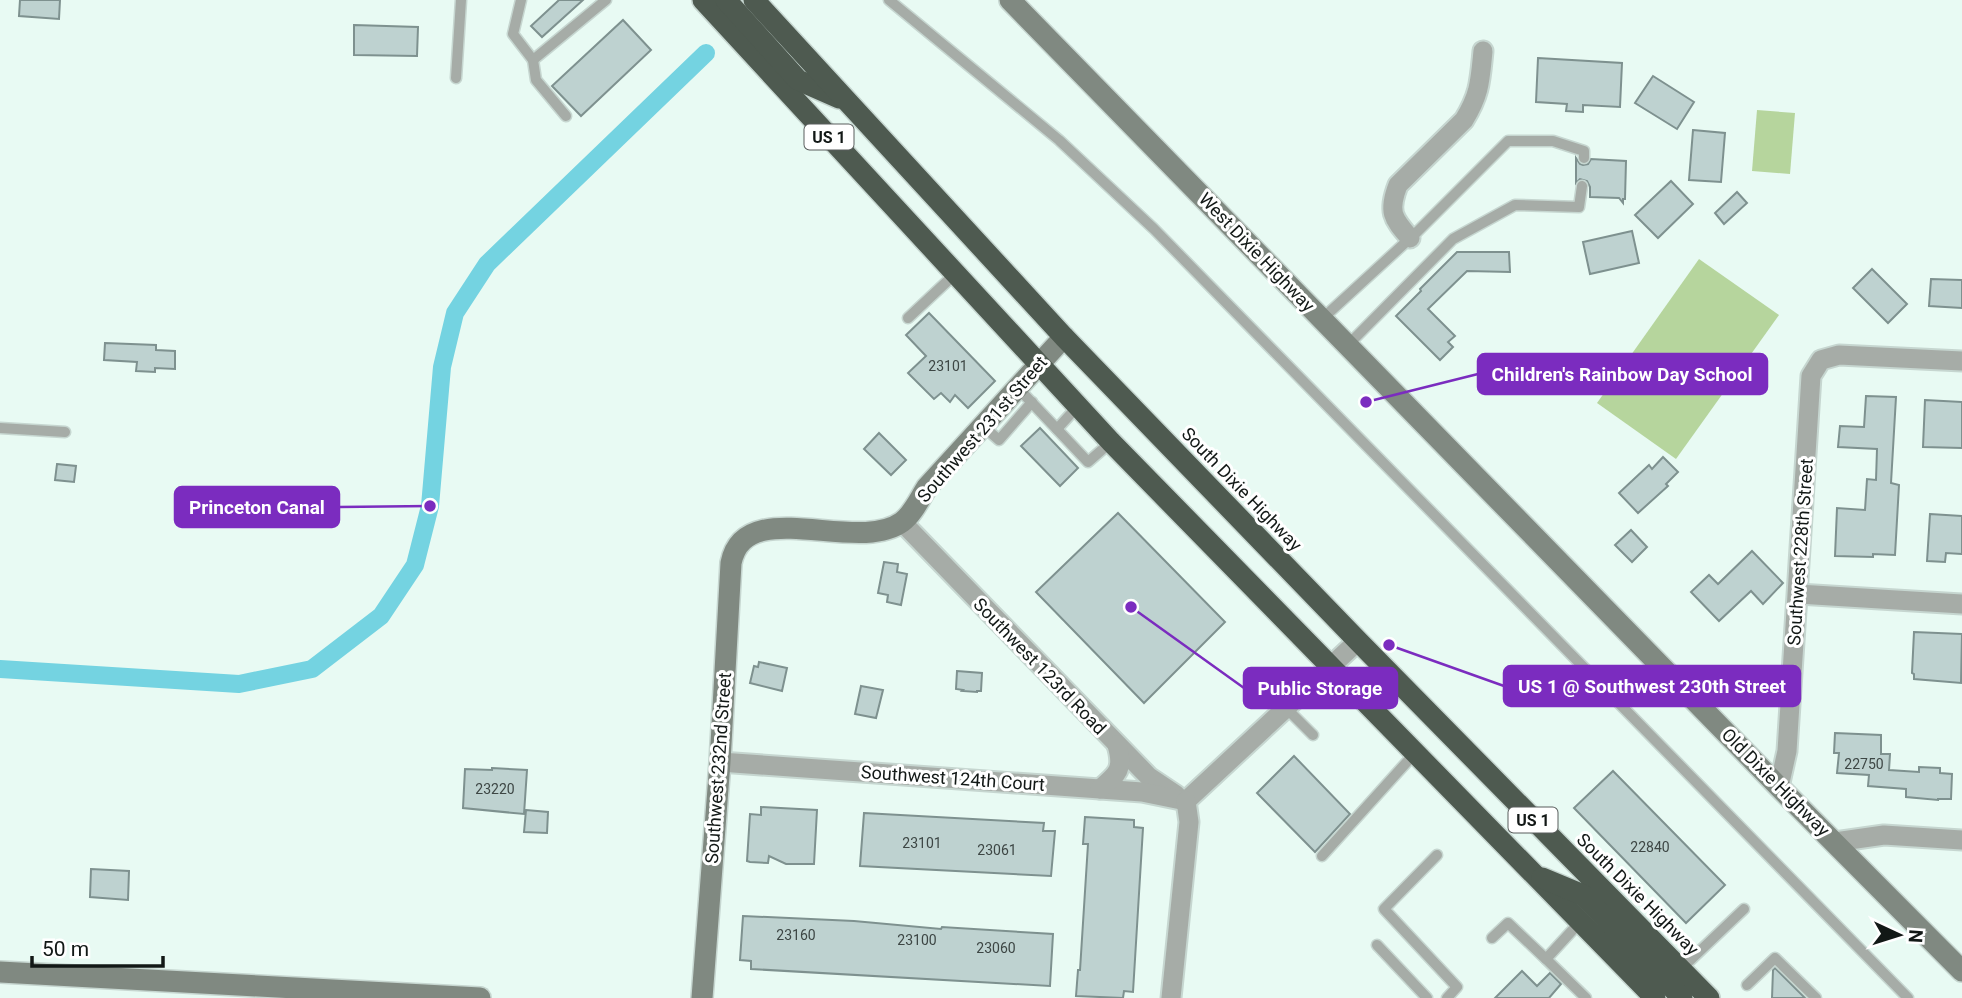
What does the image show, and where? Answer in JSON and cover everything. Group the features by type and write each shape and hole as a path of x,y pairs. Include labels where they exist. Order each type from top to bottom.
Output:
{"highway":[{"name":"US 1","path":"703,0 1111,442 1656,998"},
{"path":"726,0 799,80 847,101"},
{"name":"South Dixie Highway","path":"754,0 1064,337 1709,998"},
{"path":"1535,876 1583,894 1682,998"}],"street":[{"name":"West Dixie Highway","path":"1010,0 1503,503"},
{"path":"1410,238 1396,222 1392,212 1392,198 1398,185 1464,120 1478,93 1483,51"},
{"name":"Southwest 231st Street","path":"902,522 927,487 983,425 1025,395 1038,365 1064,337"},
{"name":"Southwest 228th Street","path":"1779,787 1787,751 1811,376 1821,360 1839,355 1962,361"},
{"name":"Old Dixie Highway","path":"1503,503 1962,971"},
{"name":"Southwest 232nd Street","path":"702,998 732,554 741,540 749,534 773,528 858,533 881,531 902,522"},
{"name":"Southwest 123rd Road","path":"902,522 1149,777 1186,801"},
{"path":"1798,594 1962,604"},
{"path":"1171,998 1189,822 1186,801 1358,641"},
{"path":"1100,789 1120,768 1117,745"},
{"name":"Southwest 124th Court","path":"720,762 1142,792 1186,801"},
{"path":"1835,842 1884,835 1962,840"},
{"path":"0,972 480,998"}],"lane":[{"path":"456,78 461,0"},
{"path":"520,0 513,34 533,60 536,80 566,116"},
{"path":"533,60 606,0"},
{"path":"889,0 1052,134 1154,229 1908,998"},
{"path":"1322,319 1410,238 1508,141 1553,141 1584,151 1584,158"},
{"path":"1348,345 1453,239 1515,205 1579,207 1582,186"},
{"path":"908,318 955,274"},
{"path":"1025,395 1088,463 1111,442"},
{"path":"1056,429 1078,406"},
{"path":"0,428 65,432"},
{"path":"1286,708 1313,735"},
{"path":"1322,856 1371,794 1415,753"},
{"path":"1437,855 1384,909 1457,987 1447,998"},
{"path":"1681,969 1744,909"},
{"path":"1546,959 1580,921"},
{"path":"1492,938 1508,923 1586,998"},
{"path":"1377,945 1427,998"},
{"path":"1747,985 1775,958 1816,998"}],"green space":[{"path":"1757,110 1795,113 1790,174 1752,171"},
{"path":"1699,259 1779,315 1676,459 1597,403"}],"building":[{"path":"20,0 60,0 59,19 19,16"},
{"path":"559,0 583,0 542,37 531,26"},
{"path":"623,20 651,50 581,116 552,86"},
{"path":"354,25 418,27 417,56 354,55"},
{"path":"1538,58 1622,63 1620,107 1583,105 1583,112 1566,111 1567,104 1536,102"},
{"path":"1653,76 1694,102 1677,129 1635,103"},
{"path":"1693,130 1725,133 1721,182 1689,180"},
{"path":"1576,158 1583,165 1588,164 1591,159 1626,161 1623,203 1619,198 1590,197 1587,181 1580,179 1576,183"},
{"path":"1671,181 1693,204 1658,238 1635,215"},
{"path":"1737,192 1747,203 1724,224 1715,213"},
{"path":"1632,231 1639,263 1590,274 1583,242"},
{"path":"1457,252 1509,252 1510,272 1467,271 1428,309 1455,336 1448,342 1453,347 1440,360 1396,316"},
{"path":"1872,269 1907,304 1888,323 1853,288"},
{"path":"1931,279 1962,280 1962,308 1929,306"},
{"path":"929,313 995,381 968,408 955,395 950,402 941,393 934,399 908,373 926,356 906,335"},
{"path":"105,343 156,345 156,350 175,351 175,369 136,371 137,362 104,360"},
{"path":"1866,396 1896,397 1891,483 1899,485 1895,555 1835,556 1837,508 1865,510 1867,479 1876,480 1877,449 1838,447 1840,426 1864,427"},
{"path":"1925,400 1962,402 1962,448 1923,447"},
{"path":"1040,428 1078,468 1060,486 1021,446"},
{"path":"879,433 906,460 891,475 864,449"},
{"path":"1663,457 1678,472 1666,484 1668,486 1638,513 1619,493 1649,465 1652,469"},
{"path":"57,464 76,466 74,482 55,480"},
{"path":"1118,513 1225,622 1144,703 1036,592"},
{"path":"1930,514 1962,516 1962,554 1946,553 1945,562 1927,561"},
{"path":"1631,530 1647,547 1632,562 1615,545"},
{"path":"1752,551 1783,583 1763,604 1751,591 1719,621 1691,592 1709,575 1718,584"},
{"path":"884,562 898,564 897,572 907,574 901,605 887,602 888,595 878,593"},
{"path":"1914,632 1962,634 1961,683 1914,679"},
{"path":"759,662 787,668 782,691 750,683 754,666 758,667"},
{"path":"957,671 982,673 981,691 956,689"},
{"path":"861,686 883,690 876,718 855,714"},
{"path":"1835,733 1881,735 1881,754 1890,754 1889,770 1919,772 1919,767 1940,768 1940,773 1952,774 1951,799 1906,797 1906,789 1868,786 1869,775 1837,773 1839,753 1834,753"},
{"path":"1294,756 1350,814 1315,852 1257,793"},
{"path":"465,769 527,770 524,814 463,808"},
{"path":"1613,771 1725,885 1686,923 1574,808"},
{"path":"761,807 817,810 814,864 786,864 769,856 768,863 747,861 750,814 761,815"},
{"path":"526,810 548,812 547,833 524,832"},
{"path":"864,813 1044,823 1043,831 1055,831 1051,876 860,866"},
{"path":"1085,817 1134,820 1134,827 1143,828 1133,992 1124,991 1123,998 1076,996 1088,844 1083,844"},
{"path":"91,869 129,871 128,900 90,897"},
{"path":"743,916 1053,934 1050,986 751,969 751,961 740,960"},
{"path":"1775,968 1805,998 1772,998"},
{"path":"1522,971 1537,986 1550,973 1561,984 1549,998 1495,998"}],"waterway":[{"path":"0,669 239,684 312,669 381,616 415,565 430,506 442,367 455,313 487,264 706,53"}],"place":[{"name":"Children's Rainbow Day School","path":"1366,402"},
{"name":"Princeton Canal","path":"430,506"},
{"name":"Public Storage","path":"1131,607"},
{"name":"US 1 @ Southwest 230th Street","path":"1389,645"}]}
